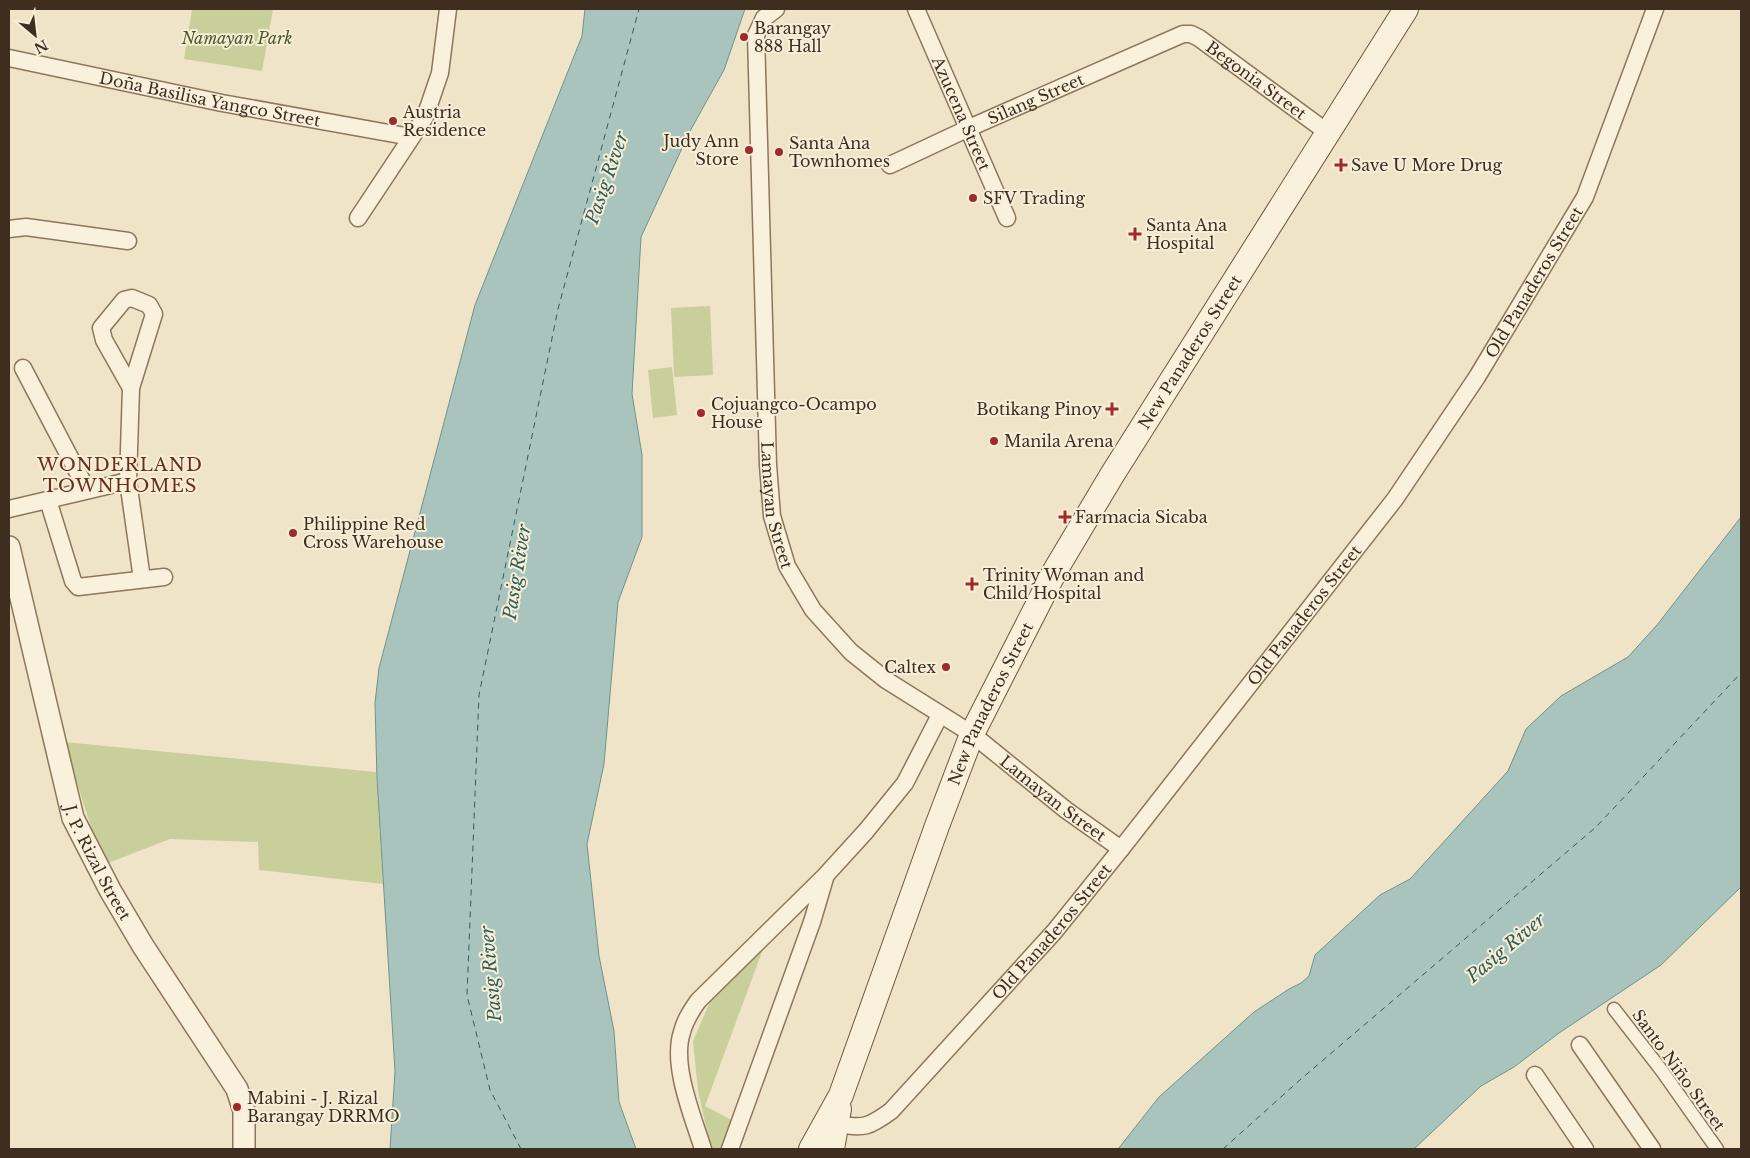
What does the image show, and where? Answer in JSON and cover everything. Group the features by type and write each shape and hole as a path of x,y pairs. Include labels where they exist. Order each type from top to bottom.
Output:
{"main road":[{"name":"New Panaderos Street","path":"811,1149 841,1095 937,826 972,734 1056,569 1112,475 1406,9"},
{"name":"New Panaderos Street","path":"832,1149 841,1095"}],"street":[{"path":"358,218 425,116 440,73 448,9"},
{"name":"Lamayan Street","path":"776,9 764,18 756,35 765,397 772,516 787,566 813,610 850,652 886,680 972,734 1066,810 1121,850"},
{"name":"Azucena Street","path":"916,9 1007,218"},
{"name":"Old Panaderos Street","path":"837,1124 860,1128 873,1124 891,1110 1054,932 1121,850 1395,499 1477,377 1585,197 1655,9"},
{"name":"Silang Street","path":"890,165 968,128 1183,34"},
{"name":"Begonia Street","path":"1183,34 1192,34 1199,38 1328,132"},
{"name":"Doña Basilisa Yangco Street","path":"9,58 222,103 411,137"},
{"path":"9,229 26,227 128,241"},
{"path":"132,388 104,340 101,328 124,300 132,298 149,305 154,314 132,388 128,481 142,579"},
{"path":"23,368 87,490"},
{"path":"9,509 128,481"},
{"path":"48,500 75,584 78,587 164,576"},
{"name":"J. P. Rizal Street","path":"9,547 73,818 143,946 237,1089 244,1111 244,1149"},
{"path":"703,1149 682,1074 679,1052 681,1033 688,1016 698,1001 825,876 905,783 940,715"},
{"path":"730,1149 812,922 825,876"},
{"name":"Santo Niño Street","path":"1614,1009 1662,1071 1717,1149"},
{"path":"1580,1045 1652,1149"},
{"path":"1535,1075 1585,1149"}],"green space":[{"name":"Namayan Park","path":"192,9 273,9 262,71 184,59"},
{"path":"710,306 713,375 674,377 671,308"},
{"path":"672,367 677,415 653,418 648,370"},
{"path":"64,742 376,772 383,884 259,870 258,842 170,839 103,865"},
{"path":"763,949 705,1106 739,1124 723,1149 711,1149 698,1091 693,1041 709,1004 752,950"}],"water":[{"name":"Pasig River","path":"585,9 745,9 724,70 690,131 641,237 632,394 642,455 642,537 618,602 604,764 587,844 599,956 614,1031 619,1102 636,1149 390,1149 395,1071 377,779 375,703 379,668 475,305 582,36"},
{"name":"Pasig River","path":"1741,517 1741,887 1661,965 1559,1033 1514,1067 1481,1086 1414,1149 1118,1149 1159,1097 1254,1012 1309,976 1315,955 1380,895 1410,879 1508,771 1526,729 1561,696 1628,657 1657,625"}],"ferry route":[{"path":"521,1149 490,1090 467,995 479,695 558,309 639,9"},
{"path":"1223,1149 1301,1079 1596,827 1741,673"}],"place":[{"name":"Barangay 888 Hall","path":"744,37"},
{"name":"Austria Residence","path":"393,121"},
{"name":"Judy Ann Store","path":"749,150"},
{"name":"Santa Ana Townhomes","path":"779,152"},
{"name":"Save U More Drug","path":"1341,165"},
{"name":"SFV Trading","path":"973,198"},
{"name":"Santa Ana Hospital","path":"1135,234"},
{"name":"Botikang Pinoy","path":"1112,409"},
{"name":"Cojuangco-Ocampo House","path":"701,413"},
{"name":"Manila Arena","path":"994,441"},
{"name":"Farmacia Sicaba","path":"1065,517"},
{"name":"Philippine Red Cross Warehouse","path":"293,533"},
{"name":"Trinity Woman and Child Hospital","path":"972,584"},
{"name":"Caltex","path":"946,667"},
{"name":"Mabini - J. Rizal Barangay DRRMO","path":"237,1107"}],"district":[{"name":"WONDERLAND TOWNHOMES","path":"120,475"}]}
